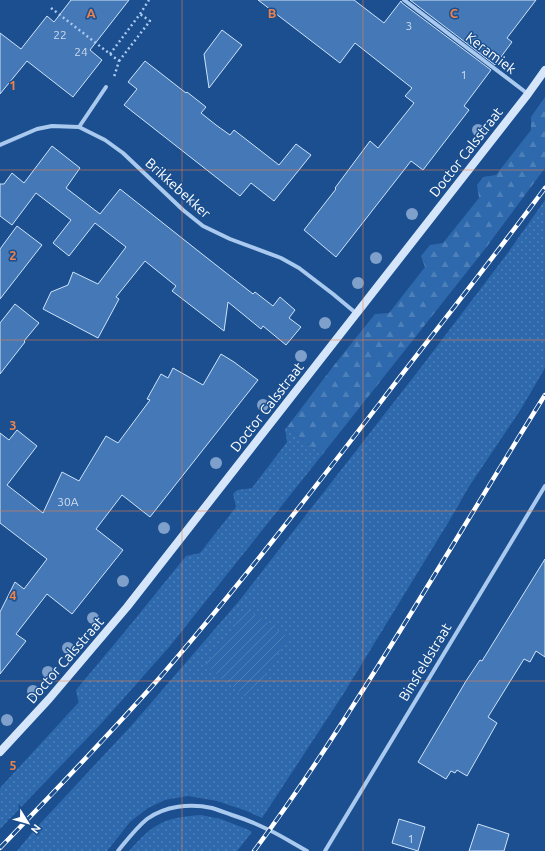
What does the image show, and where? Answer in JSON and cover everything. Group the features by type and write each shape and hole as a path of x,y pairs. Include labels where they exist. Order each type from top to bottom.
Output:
{"street":[{"name":"Keramiek","path":"404,0 528,94"},
{"name":"Doctor Calsstraat","path":"0,752 49,699 127,607 357,314 545,70"},
{"path":"79,127 106,87"},
{"name":"Brikkebekker","path":"0,145 37,129 52,126 79,127 105,140 123,153 183,210 203,226 230,239 281,258 333,294 357,314"},
{"name":"Binsfeldstraat","path":"325,851 545,486"},
{"path":"118,851 139,827 157,813 178,807 189,806 210,808 245,819 269,830 306,851"}],"path":[{"path":"110,54 149,0"},
{"path":"52,8 119,61"},
{"path":"106,87 114,78 119,61 150,21 140,14"}],"green space":[{"path":"545,97 545,168 485,249 322,455 287,427 375,314 389,313 425,267 421,256 430,245 443,243 479,198 477,185 483,177 496,175 531,130 531,117"},
{"path":"545,200 545,368 521,409 468,488 344,693 262,818 217,801 188,796 165,800 148,808 130,822 107,851 17,851 35,829 132,725 239,601 422,366 507,254"},
{"path":"287,427 322,455 170,646 99,726 0,829 0,788 79,702 76,690 186,556 200,553 236,507 233,494 237,490 252,488 287,442 285,429"},
{"path":"247,609 288,637 257,688 246,697 205,665"},
{"path":"201,815 221,819 252,832 237,851 129,851 145,834 168,820"}],"building":[{"path":"71,0 129,0 90,50 102,60 73,97 27,61 0,94 0,33 21,49 47,16 54,22"},
{"path":"258,0 354,0 384,23 401,1 491,70 464,106 469,110 423,170 411,161 336,257 304,230 336,189 335,188 370,141 378,148 414,103 405,96 412,88 355,43 340,63"},
{"path":"410,0 536,0 507,38 512,42 495,65"},
{"path":"222,30 242,45 209,88 204,54"},
{"path":"145,61 206,107 201,113 216,125 230,135 234,130 279,165 296,144 311,155 274,201 251,183 240,196 124,105 137,89 128,82"},
{"path":"52,146 80,168 66,188 100,214 120,189 253,294 255,292 273,306 280,297 295,310 289,318 301,327 286,345 263,326 261,329 228,302 224,331 172,291 176,286 145,261 116,297 119,299 98,338 43,309 51,292 68,285 73,272 98,284 126,247 95,223 69,256 53,243 71,220 36,193 12,225 0,216 0,184 4,184 12,173 24,183"},
{"path":"17,226 42,245 0,299 0,249"},
{"path":"15,304 39,323 0,374 0,323"},
{"path":"221,354 258,380 150,517 122,495 96,529 123,550 72,614 47,594 16,634 26,641 0,674 0,612 15,582 24,589 47,559 0,523 0,433 9,440 17,430 37,446 7,485 43,513 62,472 79,481 106,436 118,443 150,400 147,399 161,374 168,378 173,368 203,385"},
{"path":"545,559 545,657 536,651 530,662 524,659 488,717 497,723 467,776 457,770 455,773 451,771 446,779 418,762 466,681 480,660 482,661"},
{"path":"399,819 425,827 418,851 392,843"},
{"path":"478,824 509,834 504,851 469,851"}],"railway":[{"path":"0,848 62,784 162,675 218,608 327,472 545,188"},
{"path":"254,851 305,779 353,705 545,395"}]}
